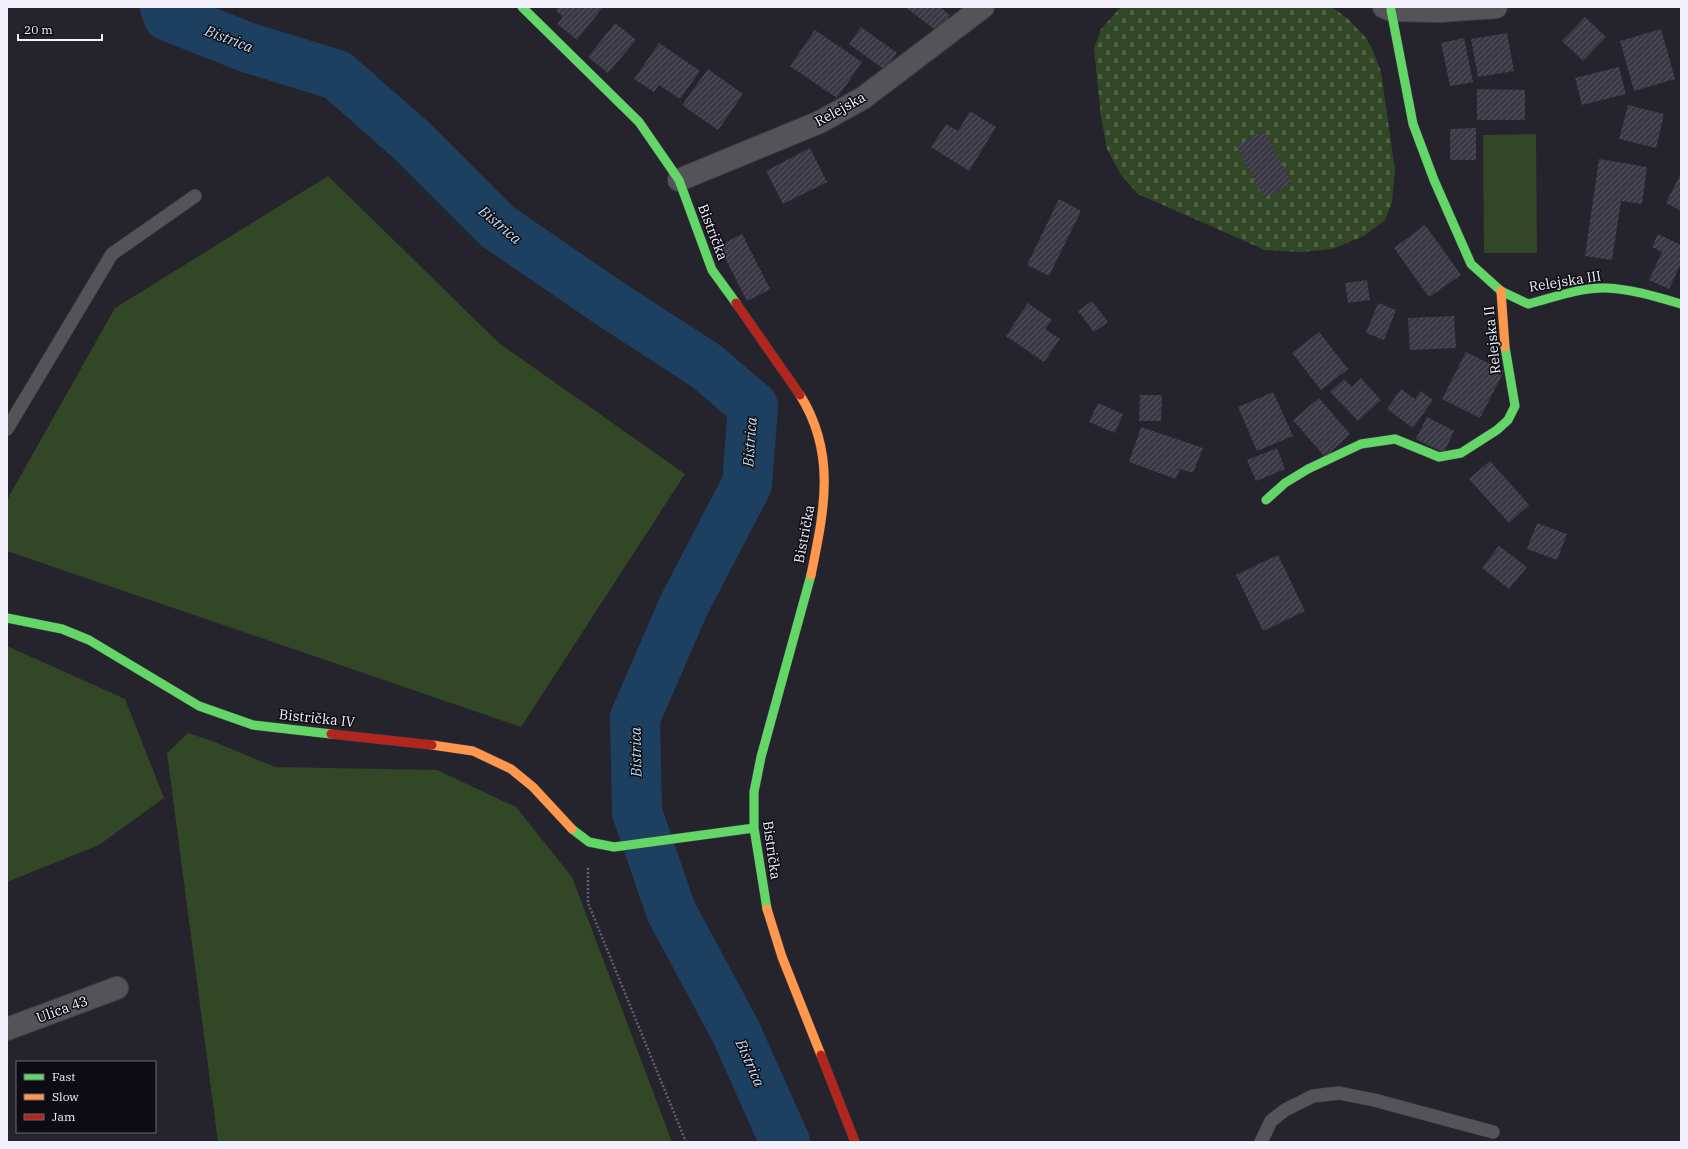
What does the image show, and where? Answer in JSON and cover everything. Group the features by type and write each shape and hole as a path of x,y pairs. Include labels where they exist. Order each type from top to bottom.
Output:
{"street":[{"name":"Bistrička","path":"522,7 535,18 639,122 679,180 712,270 801,396 815,422 822,447 825,482 823,516 809,582 760,764 754,792 754,828 765,901 782,956 855,1142"},
{"name":"Relejska","path":"679,180 820,122 863,98 983,7"},
{"path":"1387,8 1439,11 1496,7"},
{"name":"Relejska II","path":"1266,500 1285,483 1308,469 1361,444 1395,439 1440,457 1461,453 1497,430 1508,420 1515,406 1505,352 1501,291 1471,264 1434,180 1413,124 1387,8"},
{"name":"Relejska III","path":"1501,291 1528,304 1582,290 1606,288 1644,294 1681,304"},
{"name":"Bistrička IV","path":"7,618 62,629 89,640 199,706 253,725 473,751 511,769 533,787 574,831 589,842 614,847 754,828"},
{"name":"Ulica 43","path":"7,1029 117,988"}],"lane":[{"path":"7,429 112,254 195,196"},
{"path":"1262,1142 1271,1121 1285,1110 1313,1096 1339,1093 1374,1100 1493,1132"}],"path":[{"path":"589,842 588,903 686,1142"}],"green space":[{"path":"1121,7 1332,7 1348,19 1366,38 1381,72 1395,170 1392,203 1385,220 1364,236 1332,249 1301,252 1265,250 1138,194 1121,175 1107,149 1101,116 1094,49 1101,29"},
{"path":"1536,134 1537,253 1484,253 1483,135"},
{"path":"328,176 500,344 685,474 521,727 7,551 7,500 115,308"},
{"path":"7,646 125,699 164,798 99,845 7,882"},
{"path":"188,733 212,741 275,767 437,770 516,807 572,877 672,1142 218,1142 167,753"}],"building":[{"path":"558,7 603,7 577,40 557,24 563,17 556,11"},
{"path":"905,7 940,7 950,15 938,32"},
{"path":"1585,17 1606,37 1583,61 1562,41"},
{"path":"615,23 636,40 608,73 588,57"},
{"path":"861,27 897,53 885,70 849,44"},
{"path":"1661,29 1675,79 1634,91 1620,41"},
{"path":"815,30 862,62 837,98 790,66"},
{"path":"1507,33 1514,71 1478,77 1471,39"},
{"path":"1464,38 1473,82 1450,86 1441,43"},
{"path":"659,43 700,71 680,99 659,85 654,92 634,79"},
{"path":"1619,67 1626,94 1582,105 1575,78"},
{"path":"708,69 743,94 718,130 682,105"},
{"path":"1477,89 1525,90 1525,120 1477,120"},
{"path":"1628,105 1664,114 1656,148 1619,139"},
{"path":"970,111 996,127 969,171 931,147 946,124 958,131"},
{"path":"1476,128 1476,160 1450,160 1450,129"},
{"path":"1264,131 1292,183 1264,198 1236,146"},
{"path":"810,148 827,182 783,204 766,171"},
{"path":"1599,159 1647,167 1642,204 1621,201 1612,260 1585,256"},
{"path":"1681,173 1681,211 1666,203"},
{"path":"1059,199 1081,211 1049,276 1027,265"},
{"path":"1425,225 1461,275 1429,297 1394,248"},
{"path":"742,234 770,289 747,301 719,246"},
{"path":"1658,234 1681,245 1681,263 1669,289 1649,280 1662,252 1652,247"},
{"path":"1367,280 1370,300 1348,303 1345,283"},
{"path":"1092,301 1108,322 1094,332 1078,311"},
{"path":"1028,303 1052,320 1045,329 1060,339 1044,362 1006,336"},
{"path":"1378,303 1396,310 1384,340 1366,333"},
{"path":"1454,316 1456,348 1410,350 1408,318"},
{"path":"1319,332 1348,369 1321,390 1292,353"},
{"path":"1466,352 1504,371 1480,418 1442,399"},
{"path":"1361,378 1381,400 1358,421 1330,392 1344,379 1352,387"},
{"path":"1401,389 1415,399 1421,391 1433,400 1413,428 1387,409"},
{"path":"1273,392 1293,436 1257,451 1238,407"},
{"path":"1140,395 1162,395 1161,421 1139,421"},
{"path":"1319,398 1350,434 1325,457 1293,420"},
{"path":"1098,403 1123,414 1115,433 1089,422"},
{"path":"1427,417 1454,431 1444,453 1416,439"},
{"path":"1141,427 1203,448 1193,473 1180,469 1176,479 1129,462"},
{"path":"1277,448 1285,469 1256,481 1247,460"},
{"path":"1490,461 1529,505 1509,523 1469,479"},
{"path":"1537,523 1567,534 1557,560 1527,549"},
{"path":"1499,546 1527,567 1509,589 1482,568"},
{"path":"1278,555 1305,611 1263,631 1236,575"}],"waterway":[{"name":"Bistrica","path":"165,7 168,16 249,48 337,75 411,140 497,226 609,303 706,366 753,406 747,484 684,605 635,718 637,812 671,911 736,1032 785,1142"}],"traffic: fast":[{"path":"522,7 639,122 679,180 712,270 736,303"},
{"path":"1391,10 1413,124 1434,180 1471,264 1501,291 1528,304 1576,291 1596,288 1634,292 1681,304"},
{"path":"1266,500 1285,483 1308,469 1361,444 1395,439 1439,457 1461,453 1497,430 1508,420 1515,406 1505,347"},
{"path":"767,909 754,828 754,792 761,757 811,575"},
{"path":"7,618 62,629 89,640 199,706 253,725 331,734"},
{"path":"572,829 589,842 614,847 754,828"}],"traffic: slow":[{"path":"1501,291 1505,347"},
{"path":"800,395 812,417 819,439 823,461 823,505 811,575"},
{"path":"432,745 473,751 511,769 533,787 572,829"},
{"path":"767,909 782,957 821,1055"}],"traffic: jam":[{"path":"736,303 800,395"},
{"path":"331,734 432,745"},
{"path":"821,1055 855,1142"}]}
